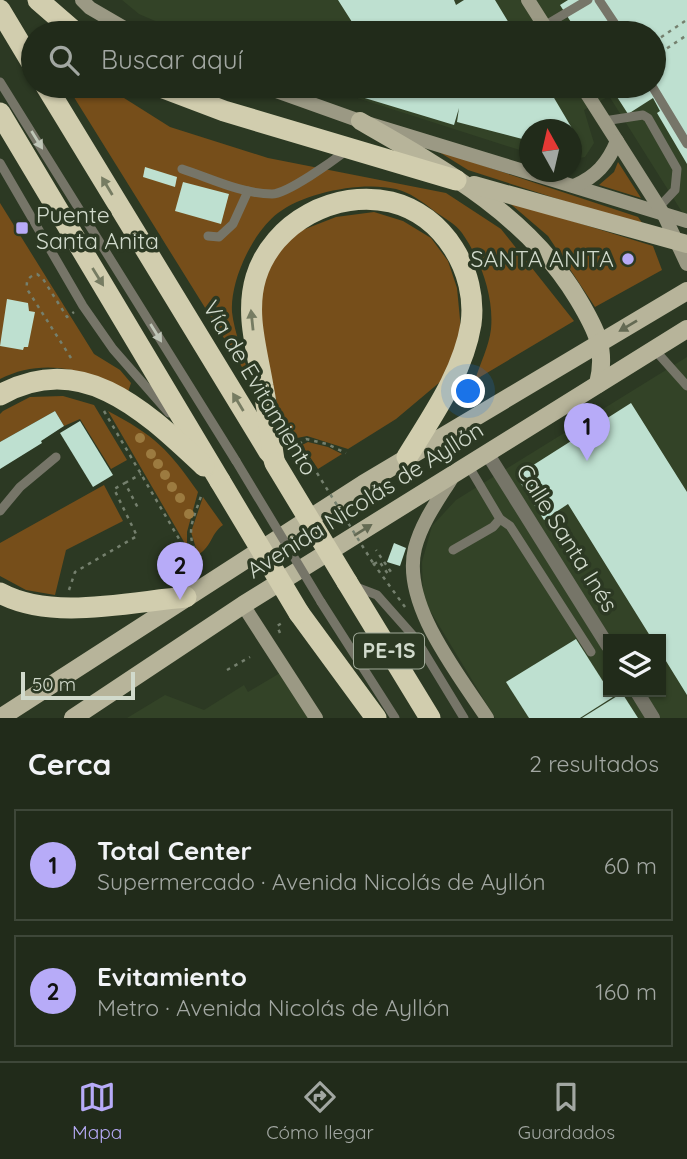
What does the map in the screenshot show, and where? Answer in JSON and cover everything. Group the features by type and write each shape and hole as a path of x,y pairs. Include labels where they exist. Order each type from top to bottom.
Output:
{"highway":[{"path":"38,0 62,21"},
{"path":"0,10 21,45"},
{"name":"Vía de Evitamiento","path":"53,98 430,718"},
{"path":"187,98 456,180"},
{"path":"0,113 194,436 211,487"},
{"path":"274,461 252,323 252,292 260,266 272,244 293,223 324,208 371,200 402,206 436,228 458,257 470,289 471,326 462,357 444,396 407,457"},
{"path":"0,395 15,387 45,379 71,379 95,385 117,395 159,426 211,487"},
{"name":"PE-1S","path":"211,487 376,718"},
{"path":"0,593 25,604 51,608 186,597"}],"main road":[{"path":"360,121 498,207 542,250 575,294 591,321 600,343 603,361 598,384"},
{"path":"456,180 683,243"},
{"name":"Avenida Nicolás de Ayllón","path":"0,718 407,457 687,291"},
{"name":"Avenida Nicolás de Ayllón","path":"73,718 243,605 687,329"}],"street":[{"path":"82,0 112,21"},
{"path":"528,0 542,21"},
{"path":"296,98 360,121 662,211 687,221"},
{"path":"590,98 683,243 687,264"},
{"path":"574,186 586,181 606,164 617,141"},
{"name":"Calle Santa Inés","path":"487,453 603,638"},
{"path":"461,469 429,515 419,536 413,561 414,583 423,613 487,718"},
{"path":"243,605 316,718"},
{"path":"640,697 653,718"}],"lane":[{"path":"558,21 588,0"},
{"path":"600,0 613,21"},
{"path":"0,82 395,718"},
{"path":"659,98 687,144"},
{"path":"604,121 643,115 648,118 677,169 675,190 662,211"},
{"path":"182,169 248,191 274,194 320,170 348,149"},
{"path":"0,163 83,306 113,349 168,412 194,436"},
{"path":"208,236 219,237 233,225 248,191"},
{"path":"654,349 687,386"},
{"path":"0,511 20,486 56,457"},
{"path":"461,469 500,519 510,526 591,652"},
{"path":"453,550 494,527 500,519"},
{"path":"348,583 377,595 416,639 464,718"}],"path":[{"path":"666,34 685,21"},
{"path":"666,49 687,35"},
{"path":"71,358 27,289 26,281 37,274 67,317 74,312"},
{"path":"104,411 192,561"},
{"path":"346,453 327,444 306,439 299,444 373,563 379,561 388,574 391,572 376,550"},
{"path":"66,596 75,572 137,536 114,489 141,474"},
{"path":"125,483 138,508"},
{"path":"198,557 190,543 190,533 211,487"},
{"path":"227,670 250,657"}],"shaded area":[{"path":"122,0 687,0 687,220 610,98 666,98 666,21 155,21 139,14"},
{"path":"74,98 124,98 170,127 268,158 446,193 501,229 574,321 475,380 490,335 490,304 485,279 462,233 425,204 401,190 367,186 335,190 303,199 278,213 260,232 245,258 235,286 232,312 250,380"},
{"path":"357,98 605,98 584,110 594,143 582,158 582,119 519,119 519,150"},
{"path":"436,150 519,178 519,182 532,182 638,217 645,227 468,170"},
{"path":"618,162 641,198 599,185 614,172"},
{"path":"507,201 653,246 662,270 595,307 548,236"},
{"path":"0,203 94,354 120,370 131,383 128,392 97,377 49,367 16,372 0,379"},
{"path":"374,212 403,221 431,238 448,261 457,288 461,330 446,377 396,419 348,449 307,436 297,438 280,413 265,361 260,318 261,288 281,245 300,231 336,217"},
{"path":"687,357 687,718 495,718 423,599 422,562 432,526 456,500"},
{"path":"63,396 94,405 127,460 111,469 80,419 64,426 55,411 0,442 0,414 3,411 30,397"},
{"path":"108,411 149,436 169,454 198,492 187,532 187,547"},
{"path":"308,442 342,454 318,469 302,445"},
{"path":"104,485 123,521 66,550 55,595 26,590 0,576 0,543"},
{"path":"203,497 223,525 198,555 191,532"},
{"path":"280,673 322,718 127,718 165,695 204,710 244,685 248,692"}],"building":[{"path":"338,0 454,0 456,5 464,0 495,0 508,21 351,21"},
{"path":"568,0 687,0 687,164 657,113 660,111 653,98 666,98 666,21 570,21 560,5"},
{"path":"365,98 554,98 566,119 519,119 519,138 457,122 459,108 454,125"},
{"path":"618,98 653,98 628,114"},
{"path":"145,167 177,177 175,187 143,177"},
{"path":"183,182 229,194 221,224 175,211"},
{"path":"7,299 28,303 29,311 35,312 28,347 23,350 0,346"},
{"path":"631,403 687,492 687,695 666,661 666,634 649,634 568,504 544,520 516,476"},
{"path":"55,411 64,426 0,469 0,442"},
{"path":"80,421 113,475 93,487 60,433"},
{"path":"394,543 406,548 400,566 387,562"},
{"path":"576,639 603,681 603,697 613,697 580,718 529,718 506,682"},
{"path":"616,697 625,697 638,718 582,718"}],"place":[{"name":"Puente Santa Anita","path":"22,228"},
{"name":"SANTA ANITA","path":"628,259"},
{"name":"Total Center","path":"587,461"},
{"name":"Evitamiento","path":"180,600"}]}
